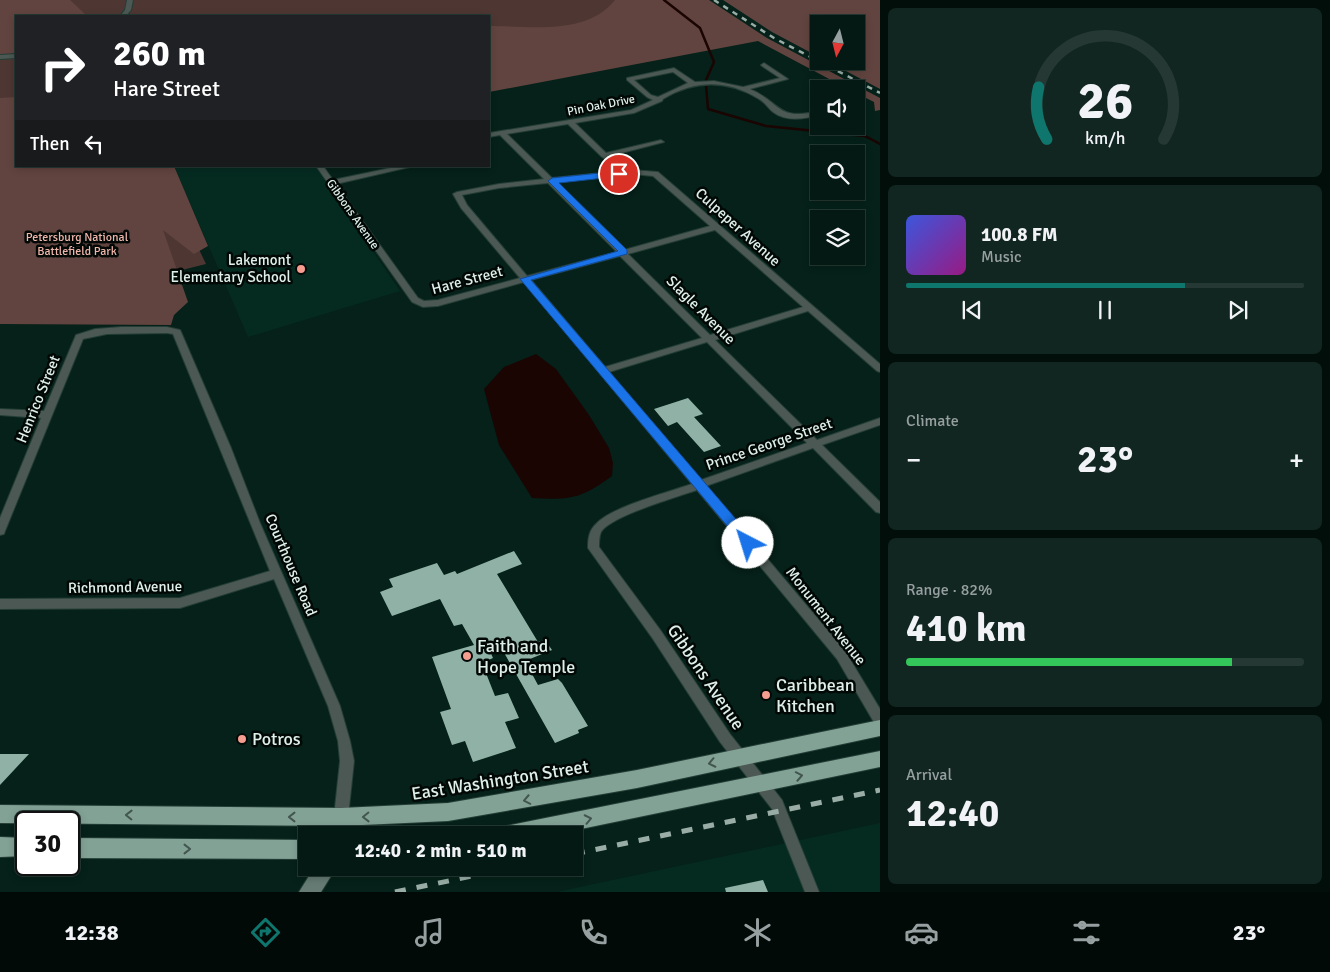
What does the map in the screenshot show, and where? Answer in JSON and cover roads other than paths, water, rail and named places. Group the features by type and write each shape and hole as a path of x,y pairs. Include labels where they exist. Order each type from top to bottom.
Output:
{"highway":[{"name":"East Washington Street","path":"0,814 338,826 511,803 880,728"},
{"path":"550,826 880,759"},
{"path":"0,847 15,847"},
{"path":"80,848 298,850"}],"main road":[{"path":"309,892 320,876"}],"street":[{"path":"124,15 128,10 130,0"},
{"path":"0,57 15,56"},
{"path":"742,89 785,79 764,65"},
{"path":"660,100 649,96 629,79 674,70 693,83"},
{"name":"Pin Oak Drive","path":"490,135 632,112 660,100 680,87 693,83 716,83 742,89 766,99 782,114 810,115"},
{"path":"570,123 618,166"},
{"name":"Slagle Avenue","path":"502,132 880,509"},
{"path":"605,155 661,142"},
{"name":"Gibbons Avenue","path":"320,167 387,262"},
{"path":"331,183 406,167"},
{"name":"Culpeper Avenue","path":"552,181 632,172 650,172 671,186 716,228 880,370"},
{"name":"Monument Avenue","path":"552,181 470,190 459,192 457,195 602,371 827,637 841,655 880,720"},
{"name":"Hare Street","path":"387,262 415,300 430,305 716,228"},
{"path":"602,371 809,308"},
{"name":"Courthouse Road","path":"82,334 102,331 167,330 177,332 334,706 344,741 347,761 338,826"},
{"name":"Henrico Street","path":"0,531 82,334"},
{"path":"0,412 48,415"},
{"name":"Prince George Street","path":"640,506 880,421"},
{"name":"Gibbons Avenue","path":"640,506 598,526 594,533 594,548 777,805 789,830 812,892"},
{"name":"Richmond Avenue","path":"0,604 180,603 277,574"}],"waterway":[{"path":"664,0 700,28 714,62 706,80"},
{"path":"706,85 708,109 766,126 865,136 880,144"}],"railway":[{"path":"714,0 774,38 880,93"},
{"path":"583,852 880,790"},
{"path":"395,892 472,876"}],"place":[{"name":"Lakemont Elementary School","path":"301,269"},
{"name":"Faith and Hope Temple","path":"467,656"},
{"name":"Caribbean Kitchen","path":"766,695"},
{"name":"Potros","path":"242,739"}],"park label":[{"name":"Petersburg National Battlefield Park","path":"77,244"}]}
